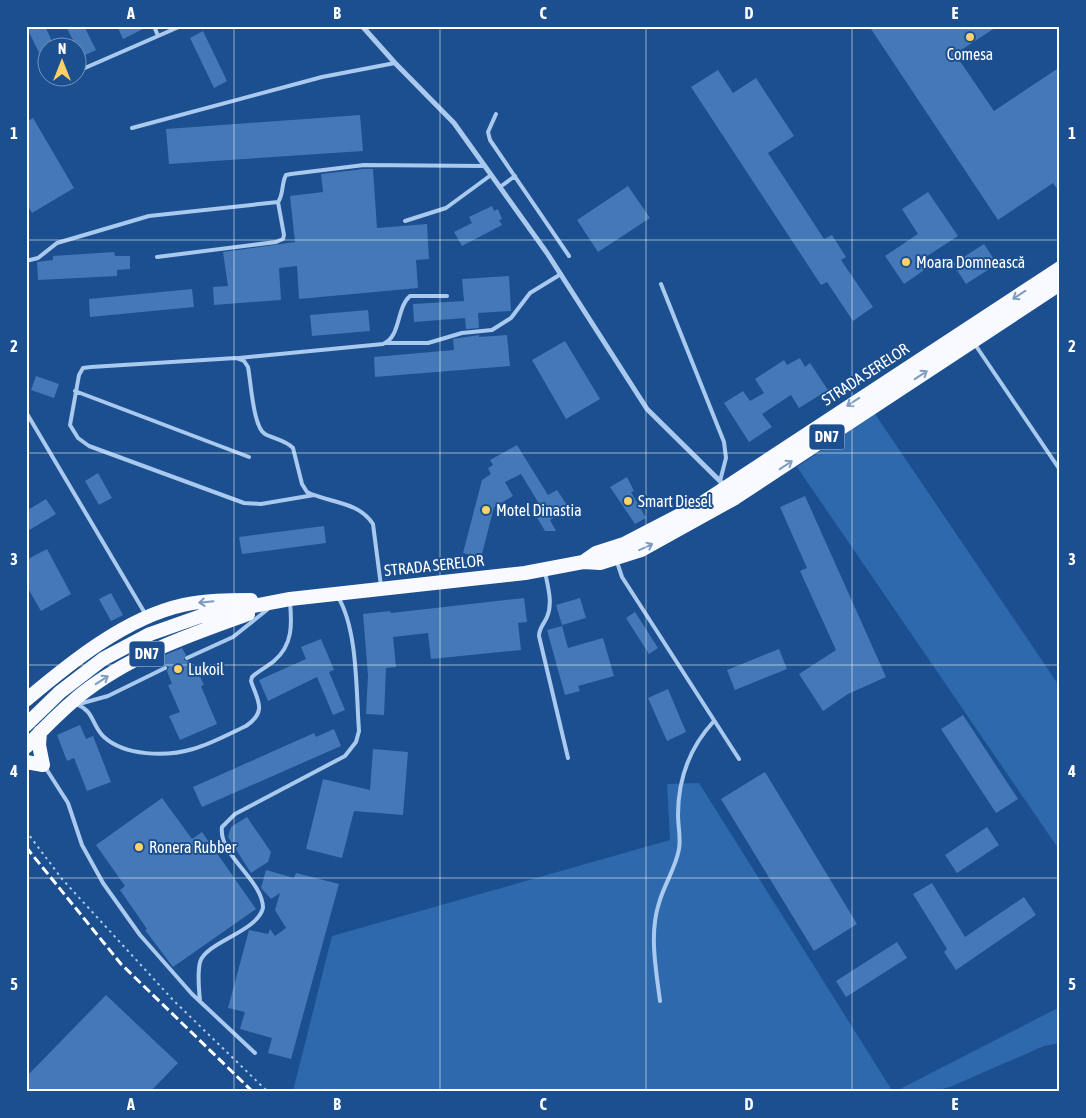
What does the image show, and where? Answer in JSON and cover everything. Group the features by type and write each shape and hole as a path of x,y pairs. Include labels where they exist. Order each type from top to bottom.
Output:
{"highway":[{"name":"STRADA SERELOR","path":"583,562 596,553 624,544 672,520 723,484 1060,268"},
{"name":"STRADA SERELOR","path":"290,599 545,570 583,562 600,563 616,560 658,542 735,498 1060,284"},
{"name":"DN7","path":"26,700 84,654 148,617 166,610 198,602 290,599"},
{"name":"DN7","path":"26,747 40,732 100,680 130,662 164,645 290,599"},
{"name":"DN7","path":"26,726 81,674 126,646 173,625 201,616 290,599"},
{"path":"26,762 43,764 39,745 40,732"}],"street":[{"path":"362,26 394,63 454,123 561,274 647,409 723,484"}],"lane":[{"path":"154,26 158,36"},
{"path":"88,67 181,26"},
{"path":"132,128 322,77 394,63"},
{"path":"496,114 488,132 490,140 569,256"},
{"path":"26,261 38,258 56,243 149,216 278,202 282,197 283,181 286,175 364,165 485,166"},
{"path":"405,221 446,208 492,175"},
{"path":"500,187 515,176"},
{"path":"157,257 276,242 283,239 284,235 278,202"},
{"path":"314,495 261,504 244,503 89,446 78,438 70,425 75,391 83,368 236,358 382,344 428,342 462,333 492,330 511,318 530,294 561,274"},
{"path":"660,284 724,442 726,458 723,484"},
{"path":"382,344 388,342 392,336 403,302 410,296 447,296"},
{"path":"973,341 1060,470"},
{"path":"236,358 244,361 248,367 260,430 293,448 302,484 307,492 342,503 368,516 373,524 382,589"},
{"path":"75,391 249,456"},
{"path":"26,412 148,617"},
{"path":"616,560 622,577 739,759"},
{"path":"545,570 550,601 547,617 539,630 539,636 568,758"},
{"path":"200,1001 199,969 203,956 258,919 263,908 260,895 223,841 222,827 235,814 345,756 356,742 359,731 350,631 346,611 336,594"},
{"path":"72,706 89,711 98,730 112,743 145,753 178,752 194,749 246,726 253,722 260,710 259,699 250,680 276,659 289,640 292,625 290,599"},
{"path":"187,658 233,637 270,606"},
{"path":"72,706 108,696 165,668"},
{"path":"660,1001 654,931 659,902 679,850 678,793 683,771 694,749 705,731 714,721"},
{"path":"43,764 68,803 82,845 103,884 140,936 200,1001 255,1053"}],"path":[{"path":"26,831 62,878 173,1000 268,1092"}],"shaded area":[{"path":"875,414 1060,687 1060,851 797,467"},
{"path":"699,783 893,1092 293,1091 332,936 670,840 667,784"},
{"path":"1060,1007 1060,1043 1044,1046 950,1087 931,1092 894,1092"}],"building":[{"path":"26,26 45,26 50,38 38,38 38,51"},
{"path":"66,26 84,26 96,50 88,54 88,38 72,38"},
{"path":"117,26 149,26 123,39"},
{"path":"869,26 998,26 955,54 994,111 1060,67 1060,193 1053,183 998,220"},
{"path":"203,31 227,81 214,88 190,38"},
{"path":"718,70 733,93 756,78 794,136 768,153 824,239 832,235 846,257 841,260 873,307 853,321 827,282 821,285 691,87"},
{"path":"360,115 363,151 169,164 166,129"},
{"path":"33,118 74,188 32,213 26,203 26,122"},
{"path":"373,169 377,228 427,224 429,259 416,260 418,288 299,299 297,266 279,268 281,300 214,305 213,287 228,286 223,252 295,242 290,196 323,192 321,174"},
{"path":"628,186 650,218 598,252 577,220"},
{"path":"928,192 958,236 921,260 927,268 904,284 885,256 918,234 902,209"},
{"path":"492,206 494,211 498,209 502,219 499,220 502,225 462,246 454,232 472,223 469,217"},
{"path":"984,244 997,264 966,284 953,264"},
{"path":"114,252 115,256 130,256 130,269 117,270 117,276 38,280 37,262 53,260 53,256"},
{"path":"509,276 511,311 478,313 479,328 466,329 465,318 414,322 413,304 464,301 462,279"},
{"path":"192,289 194,307 90,317 89,299"},
{"path":"368,310 370,331 312,336 310,315"},
{"path":"479,335 479,337 507,335 510,366 375,377 374,357 454,350 453,339"},
{"path":"565,341 600,399 566,419 532,360"},
{"path":"800,358 805,367 810,363 828,390 799,408 791,395 762,414 772,427 749,442 724,403 743,391 750,401 764,393 755,379 784,360 787,365"},
{"path":"36,376 59,384 54,398 31,390"},
{"path":"517,445 548,495 557,490 569,508 550,520 556,531 545,531 536,516 544,512 521,474 505,482 513,496 494,507 481,558 463,553 482,480 491,474 488,468 493,465 490,460"},
{"path":"98,473 112,498 99,505 85,481"},
{"path":"627,477 634,491 631,492 646,518 635,524 610,487"},
{"path":"805,496 886,677 848,694 823,711 799,674 836,650 800,571 807,568 780,507"},
{"path":"46,499 56,514 26,532 26,511"},
{"path":"324,526 326,543 242,554 239,537"},
{"path":"47,549 71,594 41,611 26,585 26,560"},
{"path":"111,593 123,615 111,621 99,599"},
{"path":"524,598 527,622 518,623 521,650 431,659 428,633 393,637 396,667 386,668 384,715 366,714 368,675 363,614 390,611 391,613"},
{"path":"580,598 586,618 562,625 556,605"},
{"path":"635,612 658,648 649,654 626,618"},
{"path":"562,626 568,648 603,638 614,676 578,686 580,691 565,695 547,630"},
{"path":"321,639 334,670 329,672 345,710 333,715 317,677 268,701 259,680 306,659 301,647"},
{"path":"182,648 186,655 184,660 189,661 194,674 198,672 204,685 201,686 217,724 180,740 169,716 180,712 168,685 172,684 167,671 169,667 164,665 160,657"},
{"path":"779,649 787,669 735,690 727,670"},
{"path":"668,689 686,732 667,741 648,698"},
{"path":"963,715 1018,799 996,813 941,729"},
{"path":"80,725 86,739 93,736 111,782 87,791 74,758 67,761 57,735"},
{"path":"334,729 341,746 202,807 193,787 314,733 316,737"},
{"path":"373,749 408,752 403,815 354,811 342,858 306,849 323,779 370,790"},
{"path":"765,772 857,924 814,951 721,799"},
{"path":"162,798 192,839 202,832 256,909 173,967 145,930 147,929 120,890 125,886 96,845"},
{"path":"247,817 271,852 268,862 251,873 228,837 231,827"},
{"path":"987,827 999,845 957,873 945,855"},
{"path":"266,870 294,878 296,873 339,884 291,1059 268,1053 272,1038 240,1029 245,1012 228,1008 249,930 268,934 270,929 275,936 286,928 275,910 280,893 271,899 261,888"},
{"path":"932,883 965,937 1024,897 1036,915 956,970 944,952 947,949 913,894"},
{"path":"897,942 907,958 846,997 836,981"},
{"path":"106,995 178,1063 150,1092 26,1092 26,1077"}],"railway":[{"path":"26,847 121,964 253,1092"}],"place":[{"name":"Comesa","path":"970,37"},
{"name":"Moara Domnească","path":"906,262"},
{"name":"Smart Diesel","path":"628,501"},
{"name":"Motel Dinastia","path":"486,510"},
{"name":"Lukoil","path":"178,669"},
{"name":"Ronera Rubber","path":"139,847"}]}
